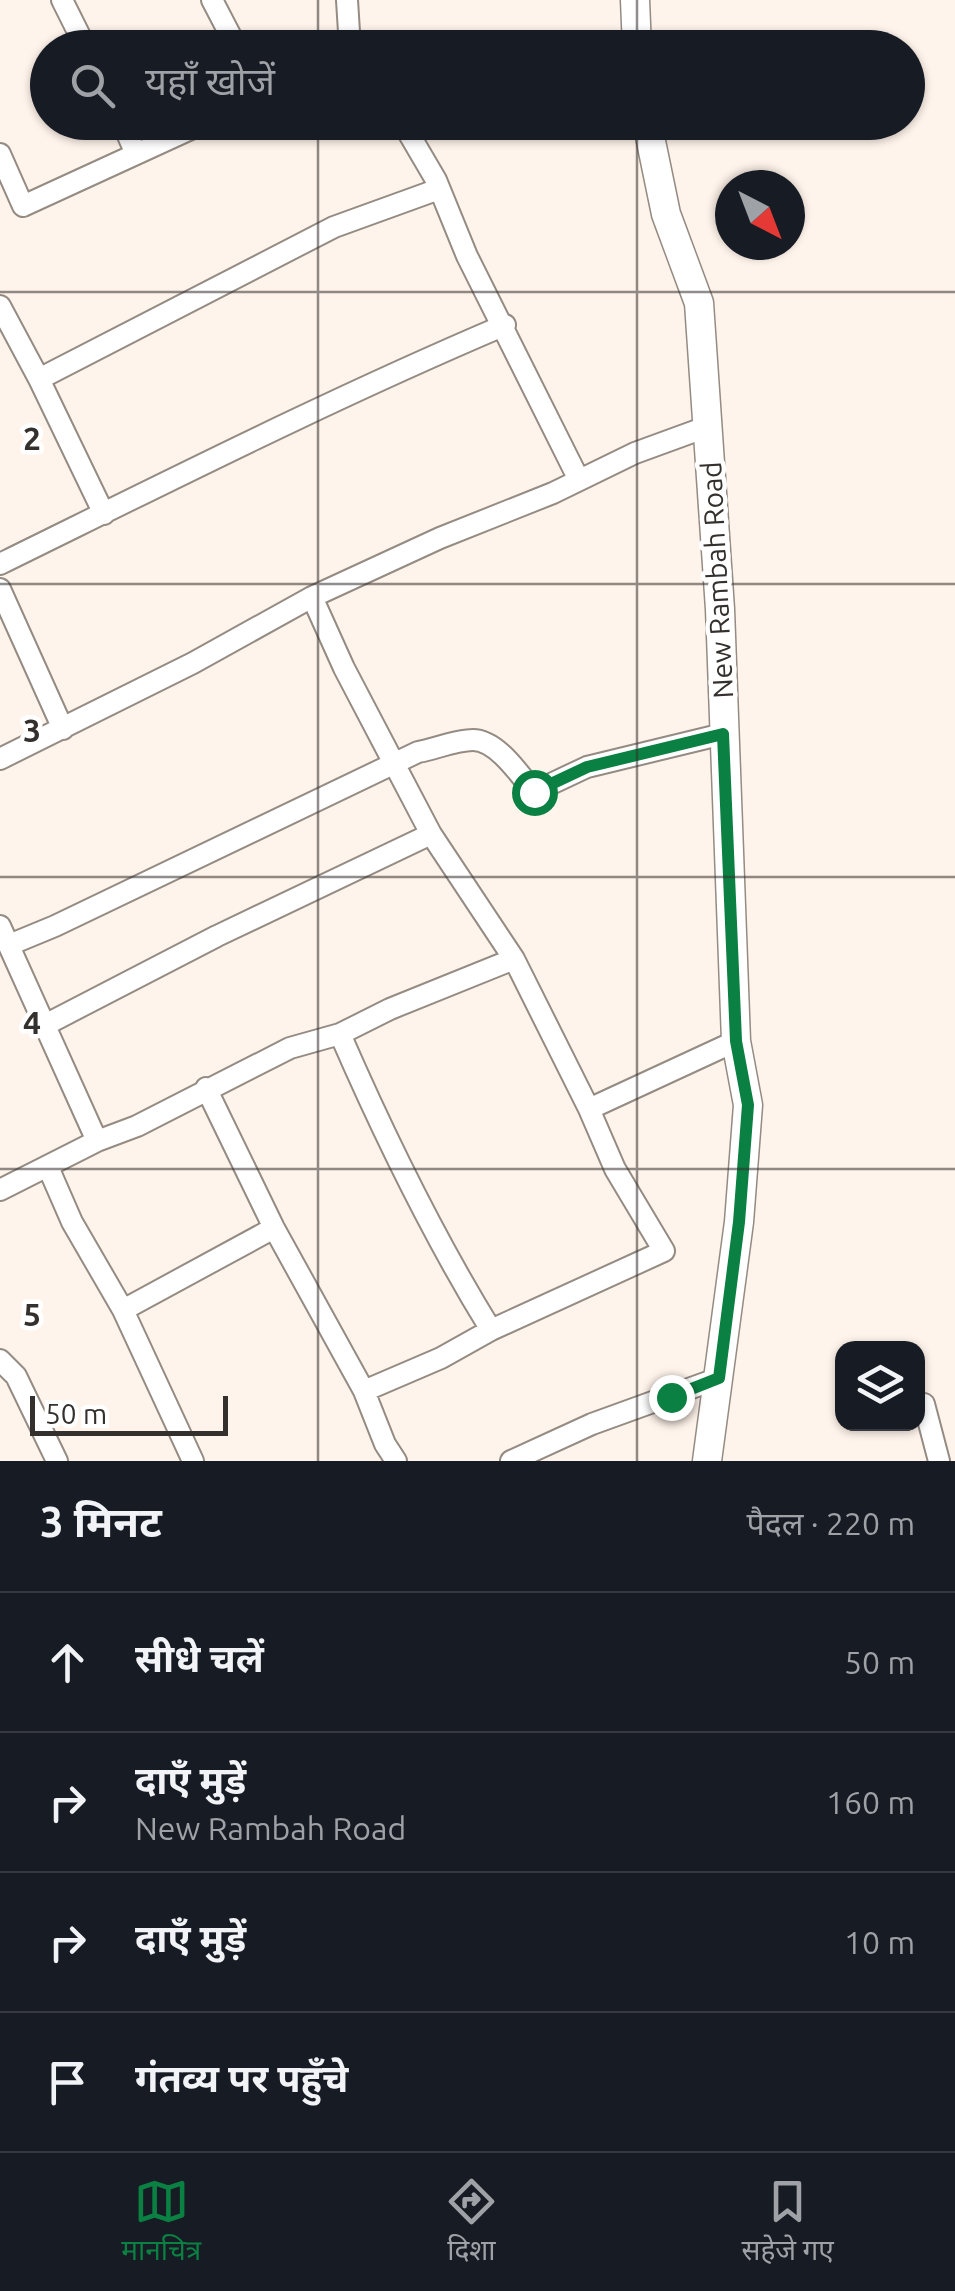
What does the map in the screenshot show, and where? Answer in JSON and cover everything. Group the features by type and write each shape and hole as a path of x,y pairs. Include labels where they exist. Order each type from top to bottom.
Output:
{"street":[{"path":"62,0 77,30"},
{"path":"212,0 228,30"},
{"path":"346,0 348,30"},
{"path":"635,0 637,30"},
{"path":"130,140 136,154"},
{"path":"0,154 23,206 167,140"},
{"path":"412,140 580,480"},
{"name":"New Rambah Road","path":"651,140 666,214 698,303 709,426 736,1041 748,1105 739,1222 707,1461"},
{"path":"38,378 334,228 439,188"},
{"path":"0,306 104,514"},
{"path":"0,564 218,454 504,326"},
{"path":"0,759 193,664 312,598 440,538 709,426"},
{"path":"0,590 63,729"},
{"path":"312,598 344,668 432,834 514,958 616,1169 664,1251 491,1330 442,1358 364,1391"},
{"path":"97,1141 4,936 55,926 418,752 475,740 500,756 534,792 587,767 723,734"},
{"path":"46,1024 217,936 432,834"},
{"path":"0,1190 290,1048 340,1034 514,958"},
{"path":"340,1034 456,1273 491,1330"},
{"path":"589,1109 736,1041"},
{"path":"206,1088 274,1228 364,1391 396,1461"},
{"path":"48,1167 72,1222 124,1310 193,1461"},
{"path":"124,1310 274,1228"},
{"path":"0,1360 16,1376 57,1461"},
{"path":"512,1461 592,1424 719,1378"},
{"path":"925,1408 939,1461"}],"route":[{"path":"534,792 587,767 723,734 736,1041 748,1105 739,1222 719,1378 671,1397"}]}
